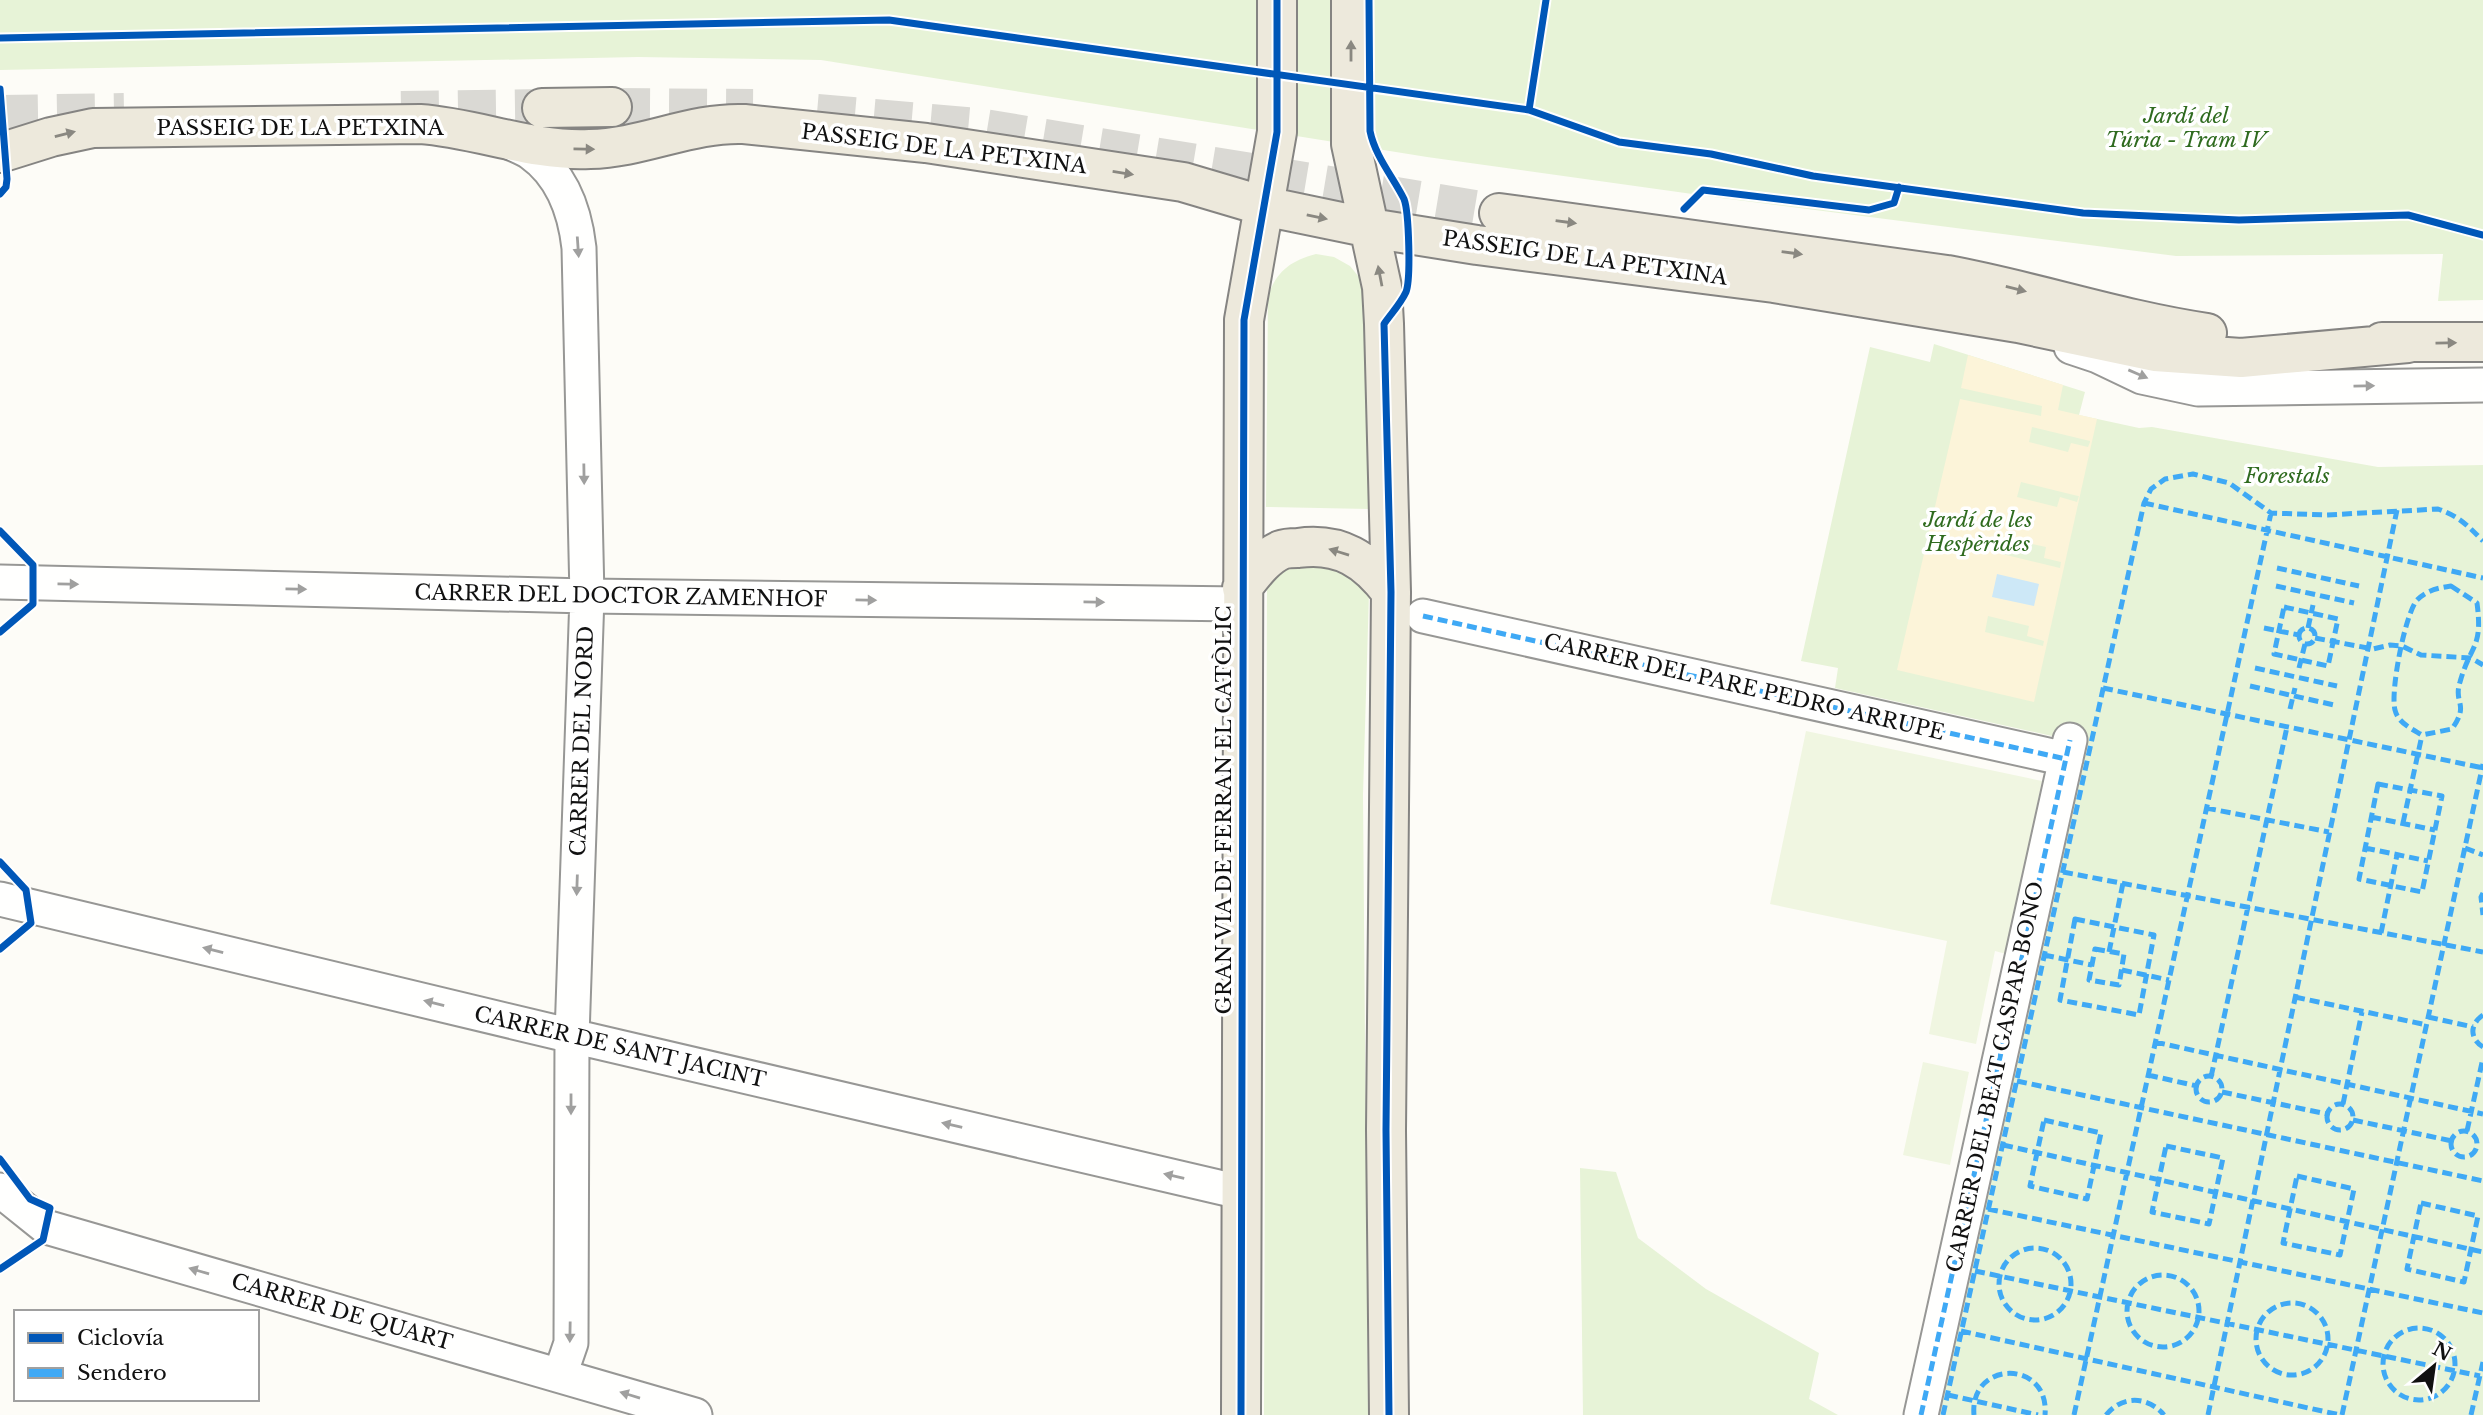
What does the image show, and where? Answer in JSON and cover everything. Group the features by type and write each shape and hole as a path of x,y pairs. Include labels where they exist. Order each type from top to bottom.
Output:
{"main road":[{"name":"GRAN VIA DE FERRAN EL CATÒLIC","path":"1241,1415 1244,320 1277,132 1277,0"},
{"path":"1351,0 1351,144 1382,287 1384,324 1391,593 1386,1130 1388,1415"},
{"path":"542,108 612,107"},
{"name":"PASSEIG DE LA PETXINA","path":"0,153 51,137 93,128 420,124 447,126 531,146 589,150 620,147 720,123 744,124 926,143 1183,182 1264,206 1370,228 1476,245 1774,283 2018,323 2155,352 2241,358 2408,343"},
{"name":"PASSEIG DE LA PETXINA","path":"1499,213 1947,275 1997,284 2162,326 2266,338 2408,343 2483,342"},
{"path":"1242,596 1261,564 1282,550 1317,545 1355,556 1376,572 1391,593"}],"street":[{"name":"CARRER DEL NORD","path":"501,139 531,153 557,181 569,202 577,225 587,596 572,1036 570,1343 560,1375"},
{"name":"PASSEIG DE LA PETXINA","path":"1885,302 2068,346 2098,356 2143,377 2198,389 2483,385"},
{"name":"CARRER DEL DOCTOR ZAMENHOF","path":"0,582 587,596 1242,596"},
{"name":"CARRER DEL PARE PEDRO ARRUPE","path":"1423,616 2068,749"},
{"name":"CARRER DEL BEAT GASPAR BONO","path":"1921,1415 2068,749"},
{"name":"CARRER DE SANT JACINT","path":"0,899 1240,1192"},
{"name":"CARRER DE QUART","path":"0,1190 46,1227 695,1415"}],"green space":[{"name":"Jardí del Túria - Tram IV","path":"0,0 2483,0 2483,300 2438,301 2443,254 2176,256 1721,198 1427,157 821,60 638,57 0,70"},
{"path":"1316,254 1334,257 1350,266 1363,282 1368,323 1369,509 1266,507 1268,296 1286,268"},
{"path":"1934,344 2085,392 2079,415 2139,428 2152,427 2378,467 2483,465 2483,1415 1931,1415 2070,740 1835,688 1838,668 1801,661 1870,347 1930,362"},
{"path":"1290,564 1342,564 1369,593 1363,795 1368,1415 1264,1415 1267,583"},
{"path":"1806,731 2042,781 2006,954 1995,951 1976,1044 1929,1034 1947,941 1770,904"},
{"path":"1923,1062 1969,1072 1950,1165 1903,1155"},
{"path":"1580,1168 1616,1172 1638,1238 1706,1289 1819,1353 1809,1399 1838,1415 1583,1415"}],"sand":[{"path":"1968,355 2063,385 2058,410 2097,419 2034,702 1897,670 1960,399 2041,416 2042,406 1961,388","holes":["2032,427 2090,441 2088,447 2071,443 2068,452 2029,442","2021,482 2079,496 2077,502 2060,497 2057,507 2017,497","2005,538 2046,547 2044,558 2061,562 2060,568 2002,554","1988,616 2029,626 2027,636 2044,641 2043,646 1985,632"]}],"water":[{"path":"1997,574 2039,584 2034,606 1992,597"}],"tunnel":[{"path":"612,107 753,108"},
{"path":"401,110 542,108"},
{"path":"0,114 124,112"},
{"path":"817,113 978,127 1499,213"}],"marked path":[{"path":"1943,1415 2144,503 2151,489 2165,479 2193,474 2229,483 2271,513 2326,515 2438,509 2463,522 2483,541"},
{"path":"2144,503 2483,578"},
{"path":"2208,1415 2397,510"},
{"path":"2074,1415 2271,513"},
{"path":"2277,568 2359,586"},
{"path":"2276,586 2354,603"},
{"path":"2451,586 2477,603 2477,638 2458,689 2461,709 2452,729 2422,735 2402,722 2395,710 2400,653 2412,608 2417,600 2429,592 2451,586"},
{"path":"2308,628 2313,605"},
{"path":"2284,607 2338,619 2328,666 2274,654 2284,607"},
{"path":"1423,616 2066,759"},
{"path":"2264,628 2299,635"},
{"path":"2304,628 2310,628 2315,636 2313,642 2304,644 2299,639 2299,633 2304,628"},
{"path":"2315,638 2373,649 2390,645 2402,646 2421,655 2471,658 2483,665"},
{"path":"2299,668 2305,644"},
{"path":"2255,668 2337,686"},
{"path":"2250,686 2334,705"},
{"path":"2103,688 2483,768"},
{"path":"2290,709 2295,688"},
{"path":"2211,1077 2287,727"},
{"path":"2403,823 2422,735"},
{"path":"1921,1415 2070,740"},
{"path":"2342,1415 2483,764"},
{"path":"2378,784 2442,796 2422,892 2359,879 2378,784"},
{"path":"2206,808 2329,832"},
{"path":"2371,817 2435,830"},
{"path":"2365,848 2428,861"},
{"path":"2465,848 2483,855"},
{"path":"2381,933 2397,855"},
{"path":"2063,872 2483,952"},
{"path":"2109,952 2123,883"},
{"path":"2483,893 2483,915"},
{"path":"2075,919 2154,935 2139,1015 2060,1000 2075,919"},
{"path":"2095,949 2124,954 2119,985 2089,980 2095,949"},
{"path":"2044,955 2092,965"},
{"path":"2122,970 2169,980"},
{"path":"2295,997 2427,1025"},
{"path":"2343,1104 2362,1012"},
{"path":"2483,1015 2473,1031 2475,1039 2483,1047"},
{"path":"2428,1017 2473,1027"},
{"path":"2155,1042 2483,1114"},
{"path":"2467,1131 2483,1058"},
{"path":"2148,1075 2197,1086"},
{"path":"2209,1076 2218,1080 2222,1089 2218,1098 2209,1102 2200,1098 2196,1089 2200,1080 2209,1076"},
{"path":"2017,1081 2483,1181"},
{"path":"2222,1092 2327,1114"},
{"path":"2340,1104 2349,1108 2353,1117 2349,1126 2340,1130 2331,1126 2327,1117 2331,1108 2340,1104"},
{"path":"2044,1120 2101,1133 2087,1199 2030,1186 2044,1120"},
{"path":"2353,1120 2452,1141"},
{"path":"2464,1131 2473,1135 2477,1144 2473,1153 2464,1157 2455,1153 2451,1144 2455,1135 2464,1131"},
{"path":"2003,1145 2483,1252"},
{"path":"2166,1146 2223,1158 2209,1224 2152,1212 2166,1146"},
{"path":"2297,1176 2354,1189 2340,1255 2283,1243 2297,1176"},
{"path":"2421,1203 2478,1216 2464,1282 2407,1269 2421,1203"},
{"path":"1988,1209 2483,1313"},
{"path":"2035,1248 2055,1254 2065,1264 2071,1284 2065,1304 2055,1314 2035,1320 2015,1314 2005,1304 1999,1284 2005,1264 2015,1254 2035,1248"},
{"path":"1975,1271 2480,1376"},
{"path":"2163,1275 2183,1281 2193,1291 2199,1311 2193,1331 2183,1341 2163,1347 2143,1341 2133,1331 2127,1311 2133,1291 2143,1281 2163,1275"},
{"path":"2292,1303 2312,1309 2322,1319 2328,1339 2322,1359 2312,1369 2292,1375 2272,1369 2262,1359 2256,1339 2262,1319 2272,1309 2292,1303"},
{"path":"2419,1328 2439,1334 2449,1344 2455,1364 2449,1384 2439,1394 2419,1400 2399,1394 2389,1384 2383,1364 2389,1344 2399,1334 2419,1328"},
{"path":"1961,1331 2340,1415"},
{"path":"2471,1415 2483,1362"},
{"path":"1974,1415 1976,1397 1984,1384 1996,1376 2010,1373 2023,1376 2035,1384 2043,1397 2045,1415"},
{"path":"1948,1395 2038,1415"},
{"path":"2106,1415 2112,1408 2135,1400 2150,1404 2164,1415"}],"cycle path":[{"path":"1241,1415 1244,320 1277,132 1277,0"},
{"path":"1369,0 1370,131 1380,158 1404,199 1409,246 1406,292 1384,324 1391,592 1386,1130 1389,1415"},
{"path":"1529,110 1546,0"},
{"path":"0,38 889,20 1529,110 1619,142 1711,154 1813,176 2083,213 2239,220 2408,215 2483,235"},
{"path":"0,89 7,179 6,187 0,194"},
{"path":"1684,209 1703,190 1869,210 1894,203 1899,187"},
{"path":"0,531 33,565 33,604 0,632"},
{"path":"0,862 26,890 31,923 0,949"},
{"path":"0,1159 30,1199 50,1208 43,1240 0,1269"}],"park label":[{"name":"Forestals","path":"2287,476"},
{"name":"Jardí de les Hespèrides","path":"1978,532"}]}
